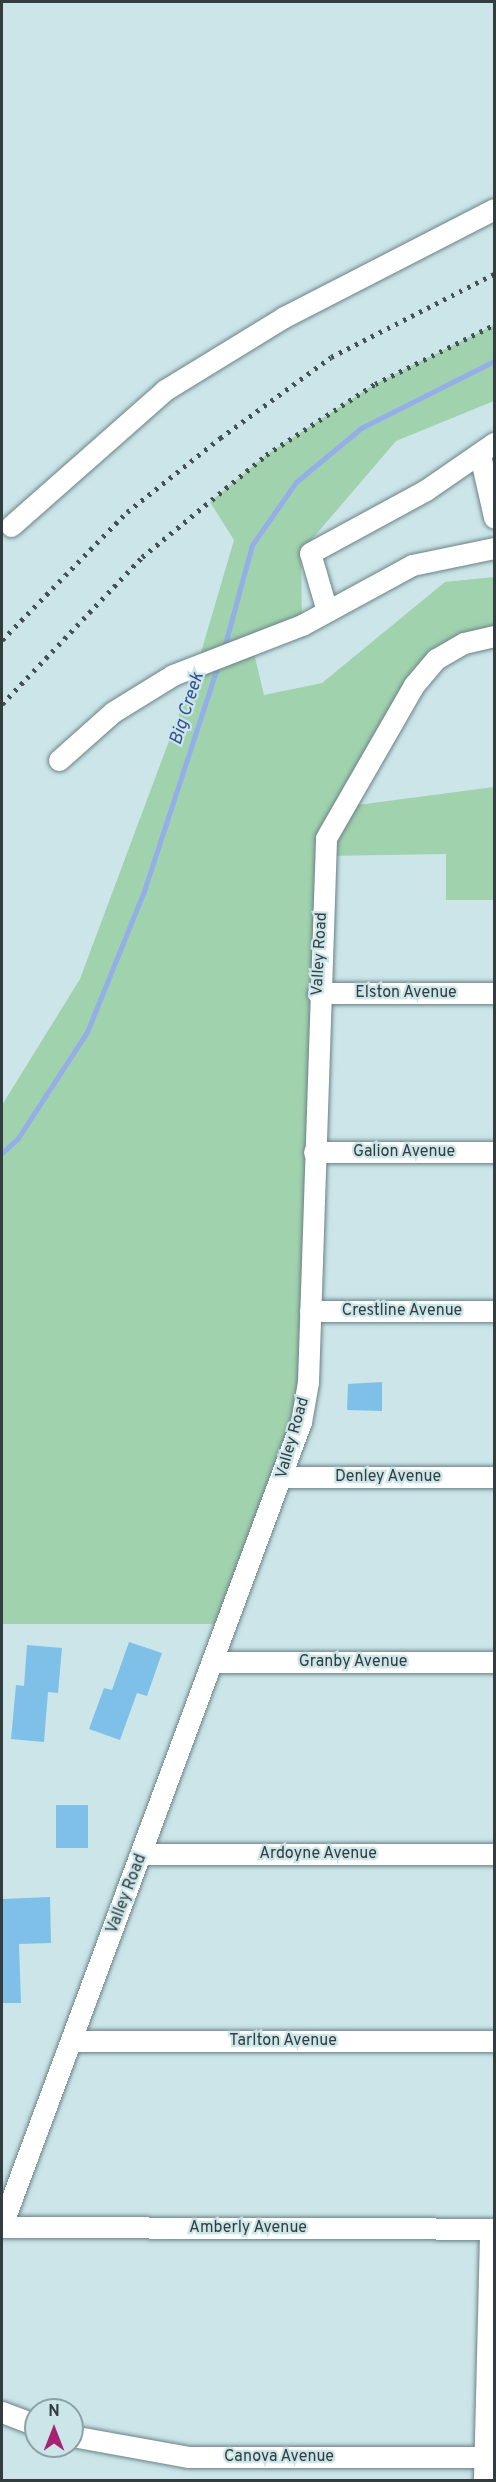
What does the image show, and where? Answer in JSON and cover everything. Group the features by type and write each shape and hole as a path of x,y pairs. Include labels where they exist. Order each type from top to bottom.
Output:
{"street":[{"path":"11,526 165,390 284,317 495,209"},
{"path":"327,611 310,553 426,490 487,449 495,517"},
{"path":"59,760 113,712 173,675 327,611 412,566 495,548"},
{"name":"Valley Road","path":"2,2226 301,1422 308,1387 318,993 326,838 414,685 436,659 464,643 495,636"},
{"name":"Elston Avenue","path":"318,993 495,993"},
{"name":"Galion Avenue","path":"314,1152 495,1152"},
{"name":"Crestline Avenue","path":"310,1311 495,1311"},
{"name":"Denley Avenue","path":"282,1477 495,1477"},
{"name":"Granby Avenue","path":"212,1662 495,1662"},
{"name":"Ardoyne Avenue","path":"142,1854 495,1854"},
{"name":"Tarlton Avenue","path":"72,2041 495,2041"},
{"name":"Amberly Avenue","path":"2,2226 492,2229"},
{"path":"484,2481 487,2457 492,2229"},
{"path":"2,2412 24,2420"},
{"name":"Canova Avenue","path":"84,2438 189,2457 487,2457"}],"green space":[{"path":"494,325 494,401 396,441 301,552 302,625 252,645 264,695 322,683 445,582 494,577 494,636 436,659 342,807 494,787 494,900 446,900 446,854 325,856 308,1387 226,1624 2,1624 2,1105 80,979 197,666 234,540 210,502 266,455 375,384"}],"building":[{"path":"382,1382 382,1411 347,1410 348,1384"},
{"path":"129,1642 162,1653 147,1696 137,1693 120,1740 89,1729 104,1688 112,1690"},
{"path":"27,1645 62,1648 58,1693 48,1692 44,1742 11,1739 16,1685 24,1686"},
{"path":"56,1805 88,1805 88,1848 56,1848"},
{"path":"50,1897 51,1943 19,1944 21,2003 2,2003 2,1899"}],"waterway":[{"name":"Big Creek","path":"224,648 252,545 296,482 361,428 494,361"},
{"name":"Big Creek","path":"2,1153 18,1138 87,1032 144,891 219,662"}],"railway":[{"path":"2,640 127,512 220,438 331,357 494,274"},
{"path":"2,704 142,557 266,455 375,384 494,325"}]}
